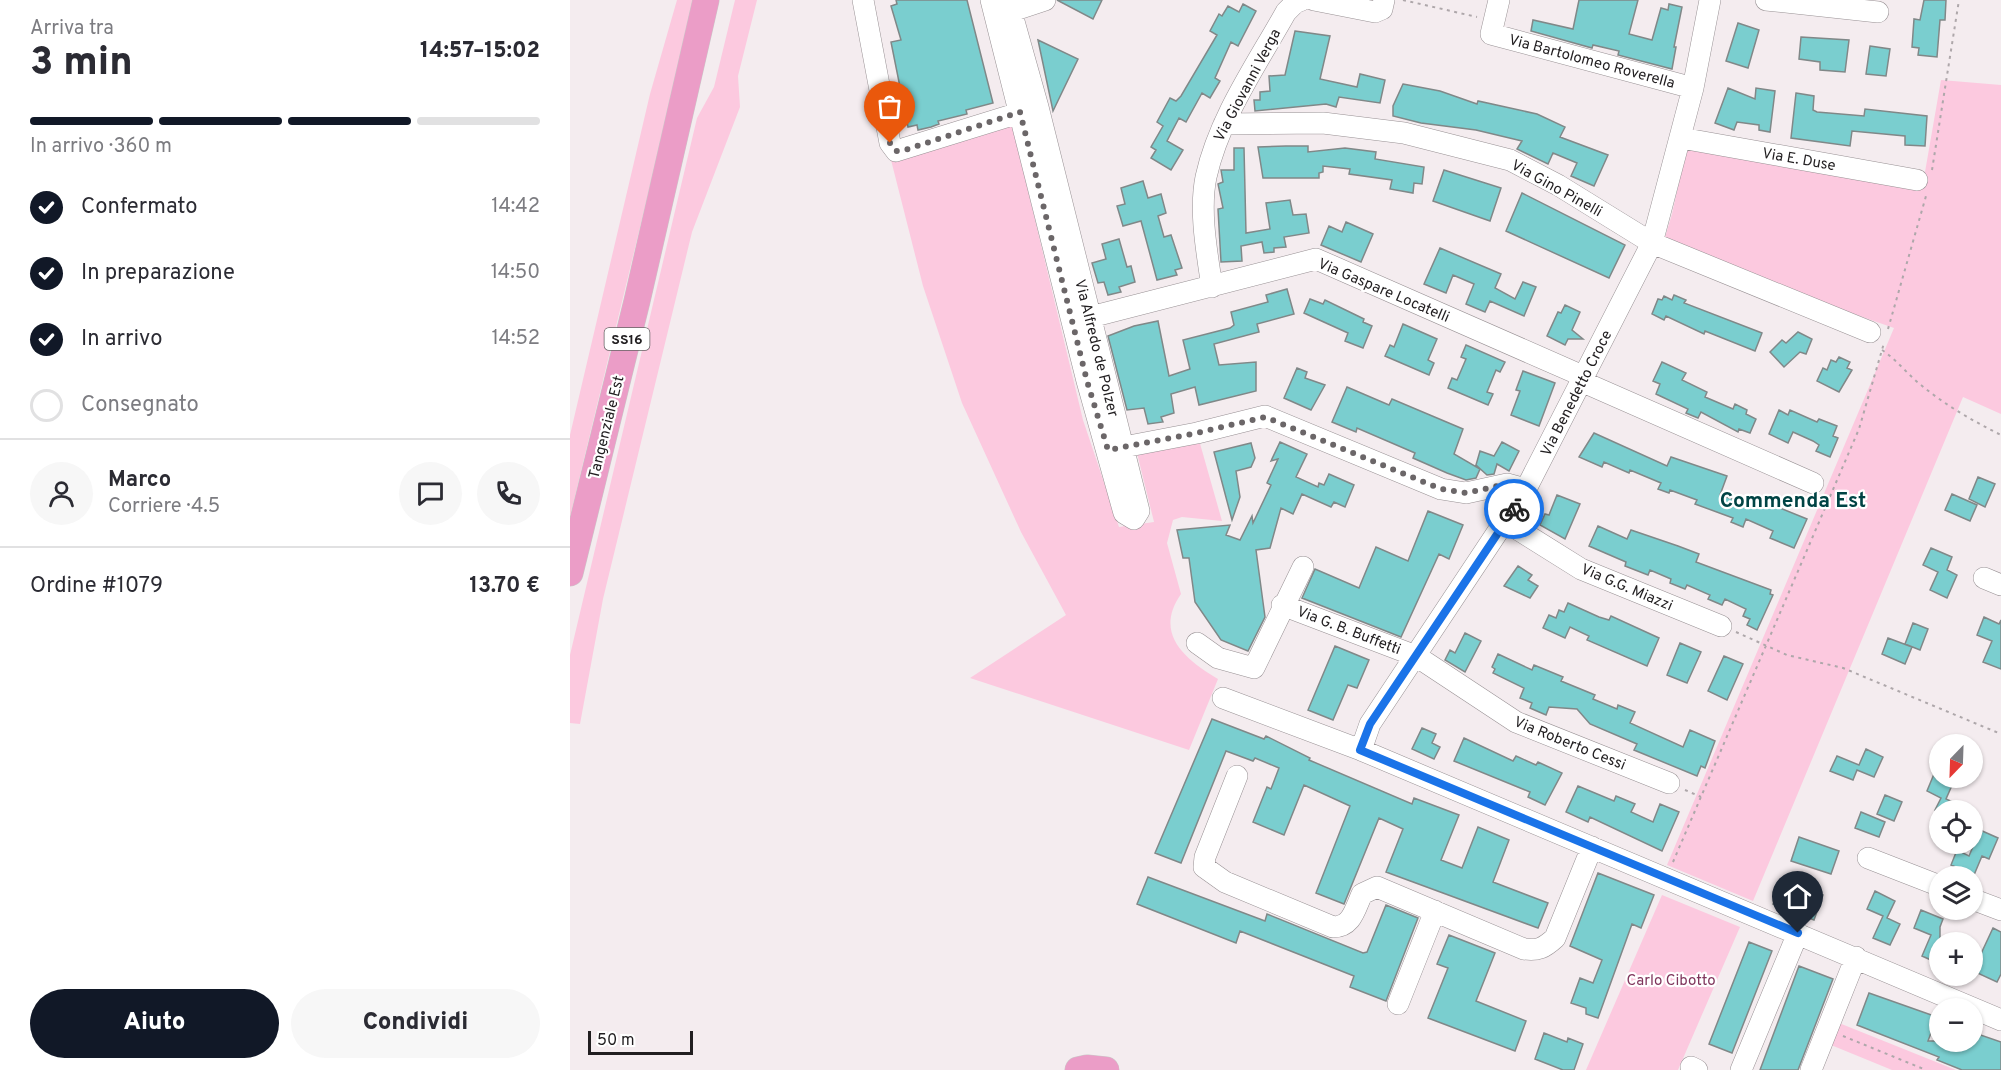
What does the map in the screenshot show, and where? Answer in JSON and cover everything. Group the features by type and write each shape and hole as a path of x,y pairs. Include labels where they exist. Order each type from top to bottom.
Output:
{"main road":[{"path":"683,105 693,0"},
{"name":"Tangenziale Est","path":"570,573 683,105 706,0"},
{"name":"Tangenziale Est","path":"683,105 716,0"},
{"path":"1078,1070 1106,1070"}],"street":[{"path":"863,0 890,143 896,151 1029,110"},
{"path":"1001,7 1045,0"},
{"name":"Via Giovanni Verga","path":"1212,287 1204,201 1206,178 1224,124 1286,12 1294,3 1302,0"},
{"path":"1314,0 1375,12 1382,9 1384,0"},
{"path":"1493,28 1499,0"},
{"name":"Via Benedetto Croce","path":"1360,750 1370,724 1526,489 1652,243 1693,88 1710,0"},
{"path":"1766,0 1878,12"},
{"name":"Via Alfredo de Polzer","path":"1001,7 1115,448 1197,433 1265,417 1441,489 1466,493 1507,484 1526,489"},
{"name":"Via Bartolomeo Roverella","path":"1493,28 1693,88"},
{"name":"Via Gino Pinelli","path":"1224,124 1323,123 1404,133 1510,160 1558,185 1652,243 1881,334"},
{"name":"Via E. Duse","path":"1681,138 1925,184"},
{"name":"Via Gaspare Locatelli","path":"1080,319 1316,259 1812,483"},
{"name":"Via G.G. Miazzi","path":"1506,522 1581,569 1721,626"},
{"path":"1197,643 1218,658 1254,668 1282,605 1303,567"},
{"name":"Via G. B. Buffetti","path":"1282,605 1416,656"},
{"name":"Via Roberto Cessi","path":"1416,656 1516,722 1669,783"},
{"path":"1223,698 1360,750 2001,1020"},
{"path":"1237,776 1205,857 1204,867 1225,882 1334,927 1342,927 1350,922 1362,894 1377,887 1524,949 1536,950 1545,947 1555,938 1592,847"},
{"path":"1868,858 1929,882"},
{"path":"1983,903 2001,910"},
{"path":"1398,1004 1435,911"},
{"path":"1741,1070 1798,933"},
{"path":"1811,1070 1856,957"}],"path":[{"path":"1403,0 1493,28"},
{"path":"1672,865 1859,429 1882,350 1881,334 1925,184 1959,0"},
{"path":"1882,350 1896,359 1919,384 1940,400 2001,435"},
{"path":"1721,626 1787,655 1843,668 2001,734"},
{"path":"1836,1033 1926,1070"}],"green space":[{"path":"677,0 695,0 570,517 570,435 650,94"},
{"path":"735,0 757,0 738,76 740,107 692,232 603,599 580,724 570,723 570,655 697,118 714,87"},
{"path":"1941,80 2001,85 2001,414 1963,397 1753,901 1667,865 1894,328 1662,247 1672,214 1689,136 1925,172"},
{"path":"1012,124 1083,420 1119,527 1154,522 1136,449 1199,440 1222,521 1182,517 1173,520 1167,543 1181,594 1173,608 1170,621 1172,633 1185,654 1218,679 1189,750 970,678 1066,615 1021,532 962,403 923,286 891,160 896,161"},
{"name":"Carlo Cibotto","path":"1662,895 1740,927 1678,1070 1586,1070"},
{"path":"1839,1023 1956,1070 1892,1070 1831,1045"}],"building":[{"path":"896,0 967,0 993,103 966,110 967,114 938,121 939,124 931,127 918,130 917,125 908,127 891,42 901,40 891,6 897,4"},
{"path":"1057,0 1102,0 1093,19"},
{"path":"1579,0 1638,0 1629,34 1652,40 1661,8 1668,10 1669,4 1682,7 1672,69 1618,55 1619,51 1593,45 1592,48 1531,31 1533,20 1573,29"},
{"path":"1924,0 1946,0 1945,20 1940,20 1937,57 1918,55 1919,48 1912,47 1914,19 1920,20"},
{"path":"1243,4 1256,11 1238,46 1231,42 1215,78 1220,81 1210,98 1202,93 1186,122 1179,118 1167,141 1183,150 1171,170 1151,158 1156,150 1151,147 1163,126 1157,122 1170,98 1176,101 1181,96 1217,35 1210,31 1219,14 1222,16 1228,6 1239,12"},
{"path":"1738,23 1759,30 1748,68 1726,61"},
{"path":"1295,31 1330,36 1320,79 1357,87 1360,74 1385,80 1380,103 1339,97 1336,107 1326,104 1255,111 1254,100 1260,100 1260,92 1270,91 1269,76 1285,75"},
{"path":"1801,37 1849,40 1845,72 1820,70 1820,62 1799,59"},
{"path":"1038,40 1078,59 1053,111"},
{"path":"1870,46 1890,49 1886,76 1866,74"},
{"path":"1403,84 1440,91 1477,104 1478,101 1537,114 1565,127 1560,137 1608,155 1594,186 1571,176 1577,163 1553,153 1548,164 1517,149 1522,141 1476,130 1421,123 1393,116 1393,106"},
{"path":"1728,88 1755,99 1756,88 1775,91 1770,132 1759,130 1759,125 1737,122 1734,130 1715,123"},
{"path":"1796,93 1814,96 1813,110 1817,112 1864,116 1865,109 1927,116 1925,146 1905,145 1905,136 1852,131 1850,146 1791,138"},
{"path":"1308,146 1308,152 1345,148 1376,152 1375,159 1424,167 1422,184 1414,183 1413,193 1390,189 1392,180 1349,174 1350,169 1323,166 1323,172 1319,173 1319,178 1263,178 1258,147"},
{"path":"1234,148 1244,148 1246,233 1270,229 1266,203 1290,200 1293,215 1306,214 1309,233 1284,237 1286,247 1274,248 1274,252 1264,253 1262,242 1241,246 1242,261 1221,262 1218,209 1223,208 1218,184 1223,182 1221,170 1234,170"},
{"path":"1444,170 1501,188 1490,221 1433,201"},
{"path":"1143,181 1148,198 1161,194 1166,213 1158,216 1164,237 1171,235 1182,268 1175,270 1177,275 1157,280 1141,221 1123,226 1117,206 1125,204 1121,188"},
{"path":"1522,193 1625,245 1609,278 1506,231"},
{"path":"1346,222 1373,234 1361,262 1321,245 1329,226 1342,232"},
{"path":"1119,239 1127,267 1131,266 1135,282 1119,287 1121,292 1108,295 1104,282 1098,283 1092,263 1106,259 1102,244"},
{"path":"1440,248 1501,274 1495,288 1515,299 1523,282 1536,287 1524,316 1490,301 1485,312 1466,304 1474,284 1453,275 1446,293 1424,284"},
{"path":"1287,289 1294,314 1257,324 1259,332 1214,344 1219,365 1256,362 1256,391 1199,405 1195,387 1171,394 1174,413 1161,417 1163,422 1148,424 1144,408 1127,410 1108,336 1134,326 1158,321 1169,376 1190,369 1183,340 1230,328 1234,325 1231,312 1268,302 1266,295"},
{"path":"1674,295 1686,300 1684,303 1762,333 1755,351 1705,331 1704,334 1666,316 1664,320 1652,314 1658,299 1662,300 1664,296 1672,300"},
{"path":"1310,299 1323,304 1325,300 1364,319 1363,322 1372,326 1363,348 1345,341 1348,333 1304,313"},
{"path":"1565,305 1580,312 1572,330 1583,339 1568,339 1565,345 1547,336 1558,312 1561,313"},
{"path":"1403,324 1437,339 1428,360 1434,363 1429,375 1385,356 1390,345 1394,347"},
{"path":"1798,332 1812,339 1806,354 1800,352 1784,367 1770,352 1782,340 1786,343"},
{"path":"1466,345 1505,362 1500,372 1496,370 1487,392 1493,394 1488,405 1448,388 1452,378 1457,380 1466,359 1461,357"},
{"path":"1839,357 1850,362 1847,368 1852,370 1839,392 1817,381 1823,368 1827,370 1831,360 1836,362"},
{"path":"1662,362 1686,373 1682,380 1707,392 1705,397 1733,409 1735,404 1747,410 1746,414 1756,419 1750,433 1739,429 1738,432 1701,412 1698,418 1686,413 1688,409 1656,394 1660,384 1653,381"},
{"path":"1297,368 1307,372 1305,378 1325,385 1311,410 1284,398"},
{"path":"1523,371 1555,383 1539,426 1511,415 1520,391 1516,390"},
{"path":"1347,387 1389,405 1392,399 1463,429 1454,454 1480,469 1476,478 1466,480 1447,473 1413,458 1415,453 1357,428 1356,432 1332,422"},
{"path":"1779,410 1788,415 1790,410 1817,422 1819,419 1837,426 1833,436 1838,438 1830,457 1816,451 1819,445 1793,432 1788,443 1769,434"},
{"path":"1594,433 1667,466 1671,457 1727,476 1720,495 1745,503 1748,495 1807,519 1794,548 1770,538 1773,531 1746,519 1743,527 1731,522 1733,518 1695,504 1697,500 1670,490 1669,493 1658,489 1661,483 1630,470 1629,473 1604,462 1602,467 1579,457"},
{"path":"1280,442 1307,454 1296,477 1318,487 1319,483 1324,485 1329,474 1354,485 1345,507 1334,502 1331,507 1302,494 1293,514 1281,508 1270,548 1256,550 1265,617 1248,651 1221,640 1195,602 1189,558 1183,558 1177,530 1230,525 1226,535 1240,540 1252,516 1253,523 1271,485 1267,483 1278,459 1271,461"},
{"path":"1502,442 1519,451 1509,471 1497,464 1494,474 1487,475 1476,465 1480,451 1494,456"},
{"path":"1251,443 1255,458 1251,467 1236,471 1240,497 1232,520 1214,452"},
{"path":"1978,477 1995,484 1985,507 1969,499"},
{"path":"1952,494 1977,505 1970,521 1945,510"},
{"path":"1557,495 1580,504 1565,539 1540,525 1545,514 1549,515"},
{"path":"1428,511 1463,525 1449,559 1439,554 1401,637 1302,598 1315,569 1359,588 1376,547 1408,561"},
{"path":"1598,526 1627,539 1631,530 1678,546 1699,554 1696,562 1771,590 1770,594 1773,595 1757,630 1747,625 1750,619 1743,616 1746,609 1725,599 1722,605 1708,599 1710,595 1687,585 1685,589 1670,583 1671,579 1650,570 1648,575 1625,566 1626,562 1589,546"},
{"path":"1931,548 1952,557 1947,570 1957,575 1947,598 1930,590 1938,572 1923,565"},
{"path":"1518,566 1532,575 1528,580 1538,586 1530,598 1504,586"},
{"path":"1568,603 1599,617 1609,620 1611,616 1659,638 1647,666 1587,640 1589,636 1570,627 1565,638 1543,628 1549,615 1556,618 1559,610 1564,612"},
{"path":"1984,617 1999,624 2001,620 2001,669 1983,662 1992,641 1977,635"},
{"path":"1913,623 1928,629 1920,650 1905,644"},
{"path":"1465,633 1481,641 1465,672 1445,660 1450,650 1455,653"},
{"path":"1888,638 1912,647 1905,664 1882,654"},
{"path":"1680,643 1701,652 1687,683 1667,675"},
{"path":"1335,646 1369,660 1357,688 1348,685 1333,720 1308,710"},
{"path":"1498,654 1532,670 1534,665 1563,677 1561,681 1595,695 1593,699 1617,709 1618,705 1635,712 1630,723 1683,747 1690,730 1715,741 1705,768 1701,766 1697,776 1634,750 1637,744 1590,724 1577,709 1549,707 1546,715 1530,708 1532,703 1520,698 1524,688 1493,673 1495,669 1492,667"},
{"path":"1724,656 1743,664 1727,700 1708,691"},
{"path":"1212,719 1264,739 1266,736 1310,758 1309,760 1412,804 1414,798 1459,815 1441,860 1462,868 1478,827 1509,840 1493,882 1548,903 1538,928 1386,872 1403,829 1379,818 1344,904 1316,893 1350,806 1304,785 1284,835 1253,822 1267,787 1271,789 1279,768 1255,758 1253,761 1226,751 1181,863 1155,853"},
{"path":"1422,728 1436,734 1432,743 1440,747 1434,759 1412,749"},
{"path":"1464,738 1513,761 1516,756 1536,765 1538,762 1562,773 1545,805 1528,797 1530,792 1454,761"},
{"path":"1866,749 1883,757 1874,777 1857,770 1853,780 1830,771 1837,756 1859,765"},
{"path":"1578,786 1614,801 1616,796 1635,804 1631,812 1653,822 1660,804 1679,812 1662,851 1590,817 1588,822 1566,812"},
{"path":"1929,786 1929,788 1951,788 1946,799 1948,800 1940,800 1941,798 1927,791"},
{"path":"1885,795 1902,802 1894,821 1877,814"},
{"path":"1861,812 1885,822 1879,837 1855,828"},
{"path":"1983,831 1998,838 1989,859 1982,856 1978,866 1951,865 1955,854 1969,856 1970,854 1983,854"},
{"path":"1799,837 1839,851 1831,874 1791,861"},
{"path":"1598,873 1654,895 1641,928 1632,924 1598,1018 1586,1014 1586,1008 1571,1003 1580,978 1593,983 1602,960 1570,946"},
{"path":"1148,877 1265,921 1267,914 1363,953 1367,952 1386,905 1418,918 1386,1001 1350,987 1354,976 1240,931 1236,943 1137,904"},
{"path":"1783,879 1823,895 1814,920 1773,904"},
{"path":"1875,891 1895,901 1887,918 1900,924 1890,945 1873,938 1883,916 1867,909"},
{"path":"1921,910 1929,913 1929,920 1943,920 1940,932 1929,932 1929,934 1914,928"},
{"path":"1993,928 2001,932 2001,974 1997,982 1983,976 1983,950"},
{"path":"1449,935 1495,953 1476,1001 1526,1021 1515,1051 1428,1018 1448,968 1437,964"},
{"path":"1929,940 1929,959 1922,956"},
{"path":"1749,942 1772,951 1732,1053 1709,1044"},
{"path":"1799,966 1833,979 1798,1070 1760,1070"},
{"path":"1869,993 1929,1014 1929,1052 1983,1052 1983,1036 2001,1042 2001,1070 1962,1070 1937,1060 1939,1057 1857,1025"},
{"path":"1544,1033 1567,1042 1568,1038 1583,1044 1574,1070 1563,1070 1535,1059"}],"way so far":[{"path":"890,143 896,151 905,150 1020,112 1087,381 1108,450 1197,433 1256,417 1265,417 1441,489 1466,493 1507,484 1526,489 1514,509"}],"district":[{"name":"Commenda Est","path":"1793,500"}],"route":[{"path":"1514,509 1370,724 1360,750 1798,933"}]}
